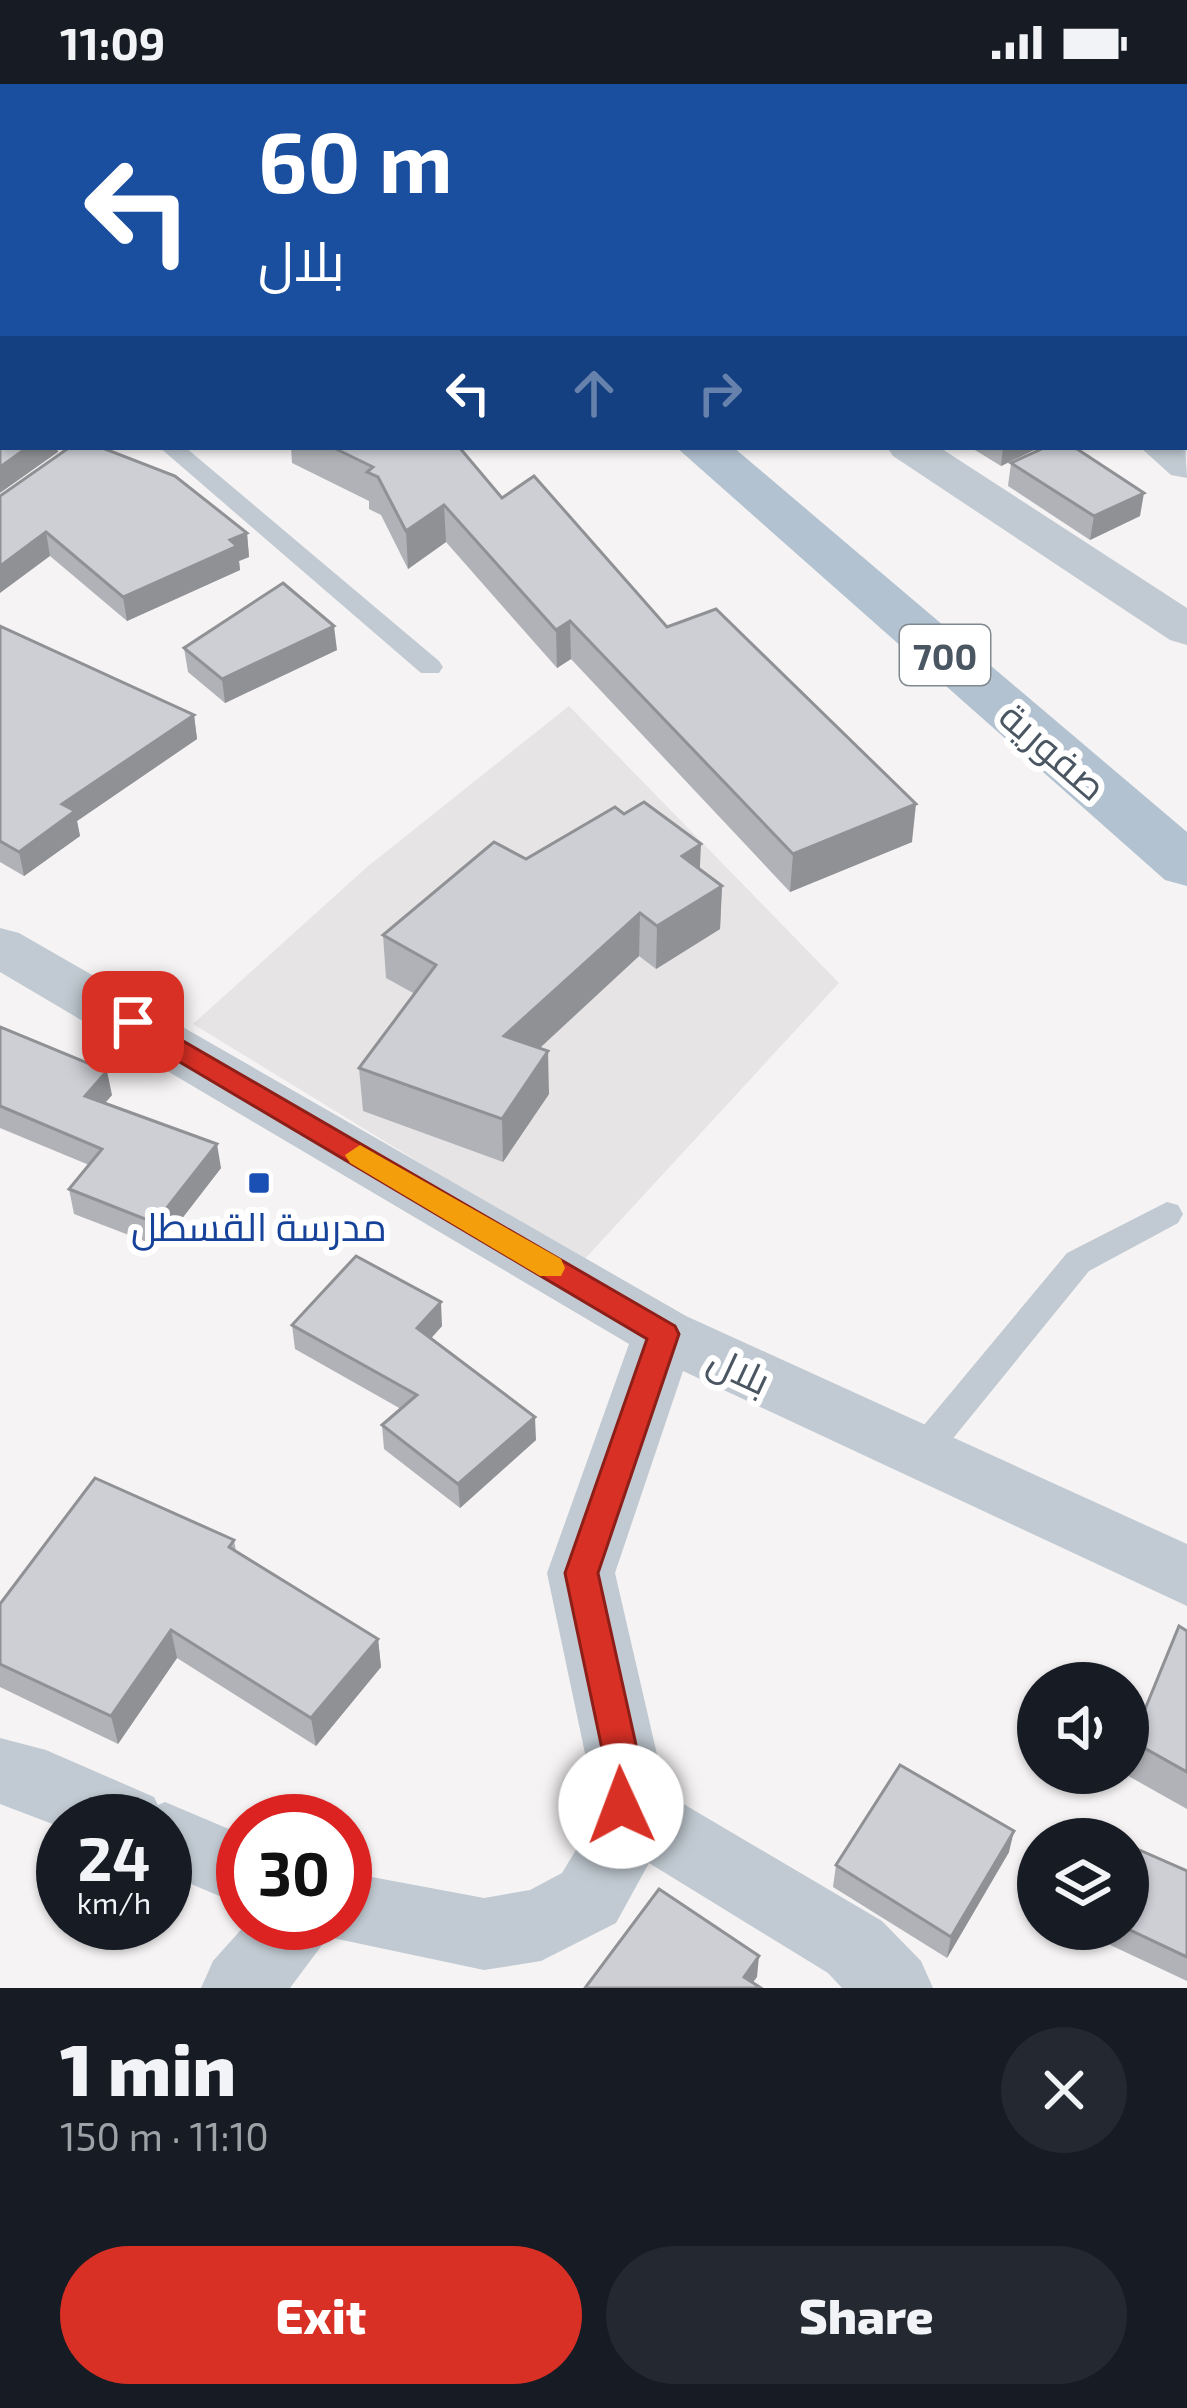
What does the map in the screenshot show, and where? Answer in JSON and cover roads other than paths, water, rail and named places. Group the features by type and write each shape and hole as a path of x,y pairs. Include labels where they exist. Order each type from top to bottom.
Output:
{"main road":[{"name":"صفورية","path":"705,450 1187,865"},
{"name":"صفورية","path":"757,450 1187,813"}],"street":[{"path":"915,450 1187,629"},
{"name":"بلال","path":"0,947 664,1334 1187,1576"},
{"path":"372,1912 484,1934 542,1925 589,1898 619,1847 622,1763 581,1573 664,1334"},
{"path":"0,1771 20,1774 66,1794"},
{"path":"621,1806 855,1947 894,1988"},
{"path":"240,1988 273,1950"}],"lane":[{"path":"174,450 430,667"},
{"path":"921,1453 1078,1262 1167,1214"}],"place":[{"name":"مدرسة القسطل","path":"259,1183"}]}
